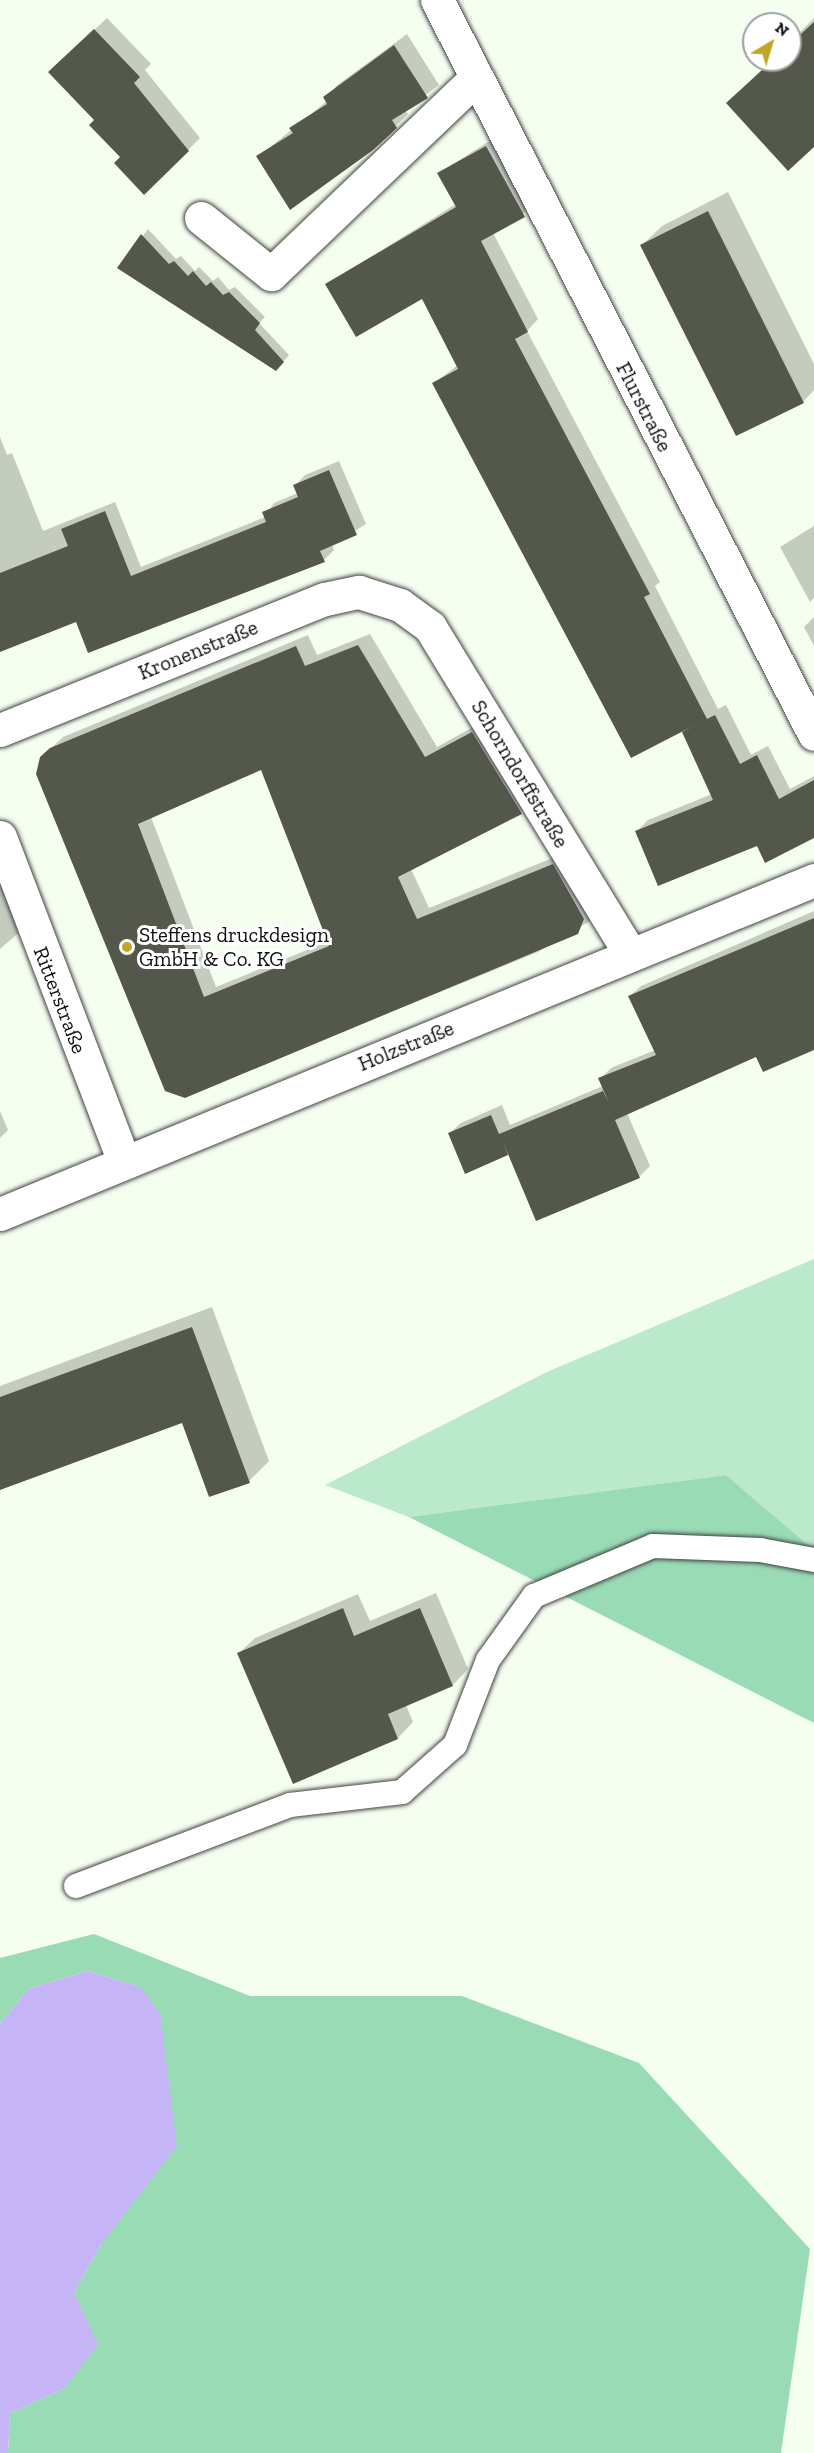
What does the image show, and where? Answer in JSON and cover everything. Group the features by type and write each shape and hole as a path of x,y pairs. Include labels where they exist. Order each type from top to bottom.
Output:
{"street":[{"name":"Flurstraße","path":"437,0 814,734"},
{"path":"201,218 271,274 476,78"},
{"name":"Kronenstraße","path":"0,730 325,598 359,592 400,605"},
{"name":"Schorndorffstraße","path":"400,605 430,627 630,953"},
{"name":"Ritterstraße","path":"0,837 124,1162"},
{"name":"Holzstraße","path":"0,1214 630,953 814,880"}],"lane":[{"path":"76,1886 290,1805 402,1792 455,1745 488,1660 534,1596 653,1546 760,1550 814,1560"}],"green space":[{"path":"814,1259 814,1550 726,1475 409,1517 325,1485 549,1371"},
{"path":"726,1475 814,1550 814,1723 409,1517"},
{"path":"94,1934 250,1996 462,1996 639,2063 810,2249 781,2453 8,2453 10,2413 63,2389 74,2292 102,2243 140,1987 87,1971 28,1989 0,2024 0,1958"}],"shaded area":[{"path":"87,1971 140,1987 160,2013 177,2146 102,2243 74,2292 98,2345 63,2389 10,2413 8,2453 0,2453 0,2024 28,1989"}],"building":[{"path":"814,22 814,147 788,171 726,103 760,72 802,72 802,33"},
{"path":"94,29 140,77 134,83 189,151 144,195 114,163 120,157 89,125 94,120 48,72"},
{"path":"394,45 428,98 392,120 397,128 373,150 290,210 256,156 293,133 289,128 327,104 323,97"},
{"path":"486,146 525,217 481,241 528,332 515,339 650,594 644,597 707,719 715,715 740,764 757,755 779,799 814,780 814,838 765,863 757,846 658,886 635,831 713,800 682,732 695,725 631,758 432,383 458,369 422,299 356,337 325,284 456,207 437,173"},
{"path":"708,211 804,403 736,436 640,245"},
{"path":"141,234 169,264 174,261 188,276 193,271 206,286 211,282 223,295 229,292 260,323 255,330 284,362 276,371 117,268"},
{"path":"329,470 357,535 320,551 325,562 88,653 76,622 0,652 0,573 68,546 61,529 105,511 131,576 266,522 262,512 298,497 293,485"},
{"path":"358,645 425,757 472,732 522,814 398,877 417,919 553,864 584,919 578,934 185,1098 165,1091 36,774 40,757 50,748 296,646 305,666","holes":["261,770 329,946 204,997 138,824"]},
{"path":"814,918 814,1050 763,1072 756,1057 615,1120 640,1178 536,1221 503,1142 508,1155 465,1174 448,1133 491,1115 499,1134 603,1091 609,1103 598,1078 656,1055 628,996"},
{"path":"192,1327 250,1483 209,1497 182,1423 0,1490 0,1397"},
{"path":"343,1608 354,1636 420,1608 453,1686 388,1714 398,1739 293,1784 237,1653"}],"place":[{"name":"Steffens druckdesign GmbH & Co. KG","path":"127,947"}]}
